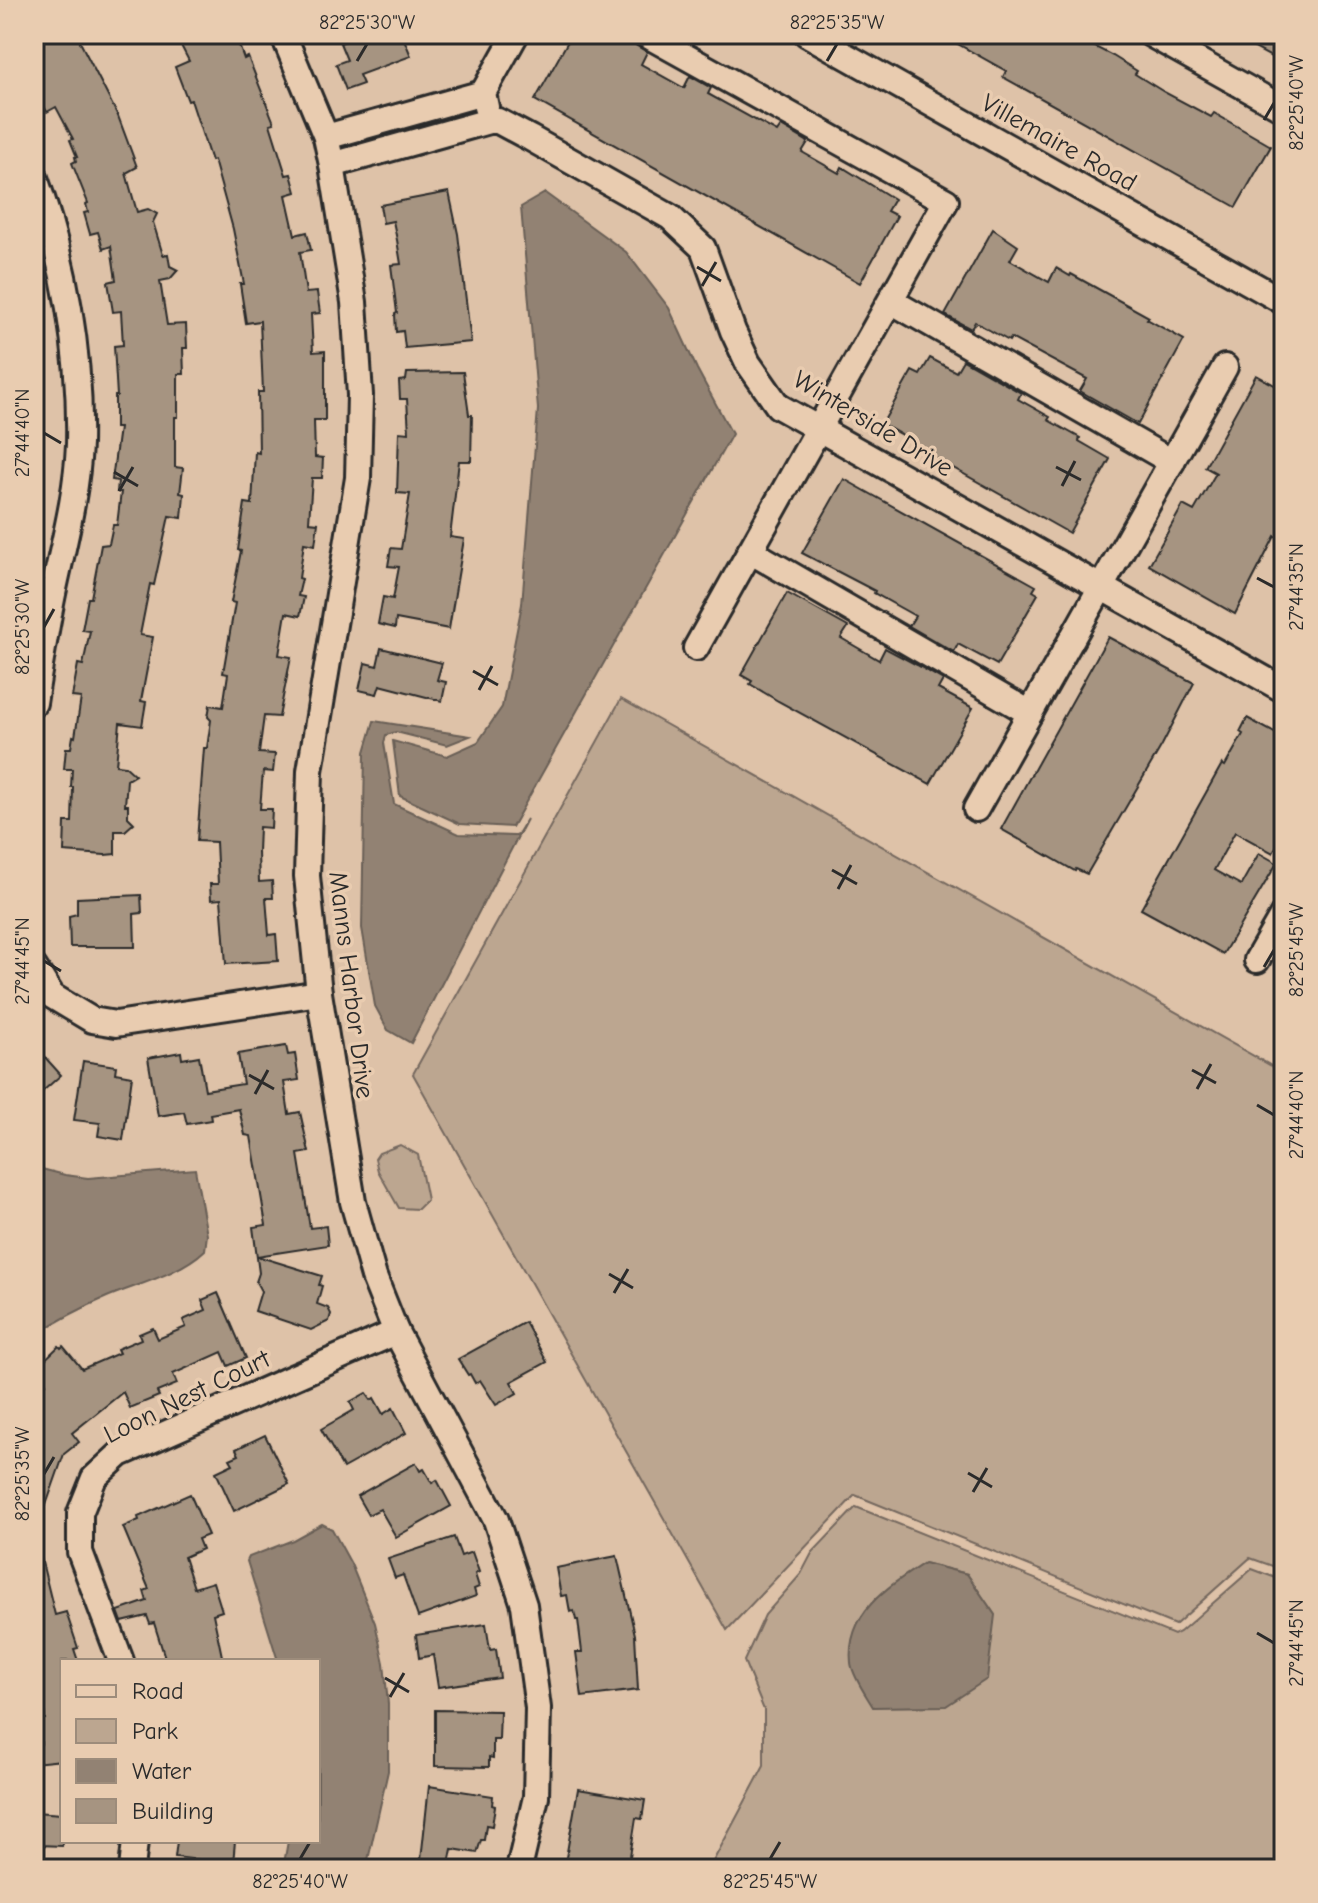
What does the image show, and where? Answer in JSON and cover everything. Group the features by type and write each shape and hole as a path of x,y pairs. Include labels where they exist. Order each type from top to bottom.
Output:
{"street":[{"name":"Manns Harbor Drive","path":"283,34 326,137 332,165 354,302 360,395 358,478 310,771 307,876 319,993 353,1202 374,1277 396,1332 496,1520 524,1605 538,1708 536,1797 519,1869"},
{"path":"332,165 489,121 483,93 516,34"},
{"path":"645,34 946,201 696,648"},
{"name":"Villemaire Road","path":"807,34 1282,295"},
{"path":"1150,34 1284,109"},
{"path":"326,137 483,93"},
{"name":"Winterside Drive","path":"489,121 498,121 670,217 703,248 748,363 778,406 1284,690"},
{"path":"34,175 64,276 77,382 79,446 70,515 34,703"},
{"path":"891,301 1172,462"},
{"path":"976,809 1225,367"},
{"path":"750,551 1030,713"},
{"path":"1257,960 1284,913"},
{"path":"34,967 52,996 92,1020 116,1024 319,993"},
{"name":"Loon Nest Court","path":"120,1659 80,1552 80,1513 94,1478 120,1454 396,1332"},
{"path":"132,1869 135,1843"}],"green space":[{"path":"621,699 1284,1073 1284,1570 1250,1558 1175,1625 855,1495 727,1630 413,1074"},
{"path":"400,1145 418,1155 427,1200 418,1209 399,1208 378,1171 375,1159 379,1153"},
{"path":"856,1507 1174,1635 1252,1569 1284,1581 1284,1869 709,1869 764,1766 764,1710 744,1661 765,1615 801,1574 812,1553","holes":["924,1563 967,1574 995,1615"]}],"water":[{"path":"545,193 626,252 669,308 732,434 512,827 460,824 400,796 393,741 447,756 478,742 502,707 522,604 538,409 521,207"},
{"path":"374,721 470,736 447,745 396,732 386,735 384,743 394,804 459,834 514,836 527,819 411,1043 388,1030 375,1006 362,928 365,752"},
{"path":"34,1167 88,1178 195,1169 207,1235 205,1250 184,1266 107,1297 34,1336"},
{"path":"322,1524 332,1529 351,1564 375,1623 384,1663 388,1704 388,1771 366,1869 283,1869 288,1843 320,1843 320,1659 277,1659 247,1561 249,1557 293,1540"},
{"path":"924,1563 967,1574 995,1615 987,1679 946,1706 873,1707 852,1668 851,1645 855,1630 862,1616 883,1592"}],"building":[{"path":"34,34 76,34 118,116 137,167 126,173 137,212 148,209 157,214 153,222 163,255 168,254 170,266 178,270 170,279 160,281 167,325 186,324 184,374 178,374 178,417 175,417 175,467 183,468 180,493 184,494 182,518 169,516 140,635 153,637 141,701 146,702 142,726 120,723 116,765 125,766 135,775 127,780 125,805 128,805 128,817 134,823 125,831 115,831 115,854 105,855 64,852 65,822 72,822 73,787 72,769 64,769 66,748 71,748 75,737 81,698 72,697 78,664 83,665 90,631 82,630 88,598 91,598 101,545 109,544 113,525 117,525 121,492 117,492 118,481 112,480 119,428 115,428 114,346 123,345 121,311 113,312 108,282 116,280 111,246 103,249 98,232 90,234 84,213 88,212 88,203 72,163 77,157 70,140 73,139 56,107 47,112 34,88"},
{"path":"175,34 235,34 244,59 248,57 274,123 270,124 286,175 291,174 296,192 286,195 295,235 307,232 311,250 300,252 306,293 317,292 320,313 311,314 313,352 325,351 325,420 314,420 315,457 323,458 322,478 312,478 309,522 318,523 315,545 304,543 298,596 304,597 300,616 286,613 279,655 291,657 279,717 264,716 259,753 275,754 273,772 263,771 260,809 272,809 271,828 259,827 258,852 259,882 272,881 273,898 266,898 269,935 276,934 278,961 226,964 221,899 211,900 210,884 218,884 216,842 197,841 204,748 207,748 211,720 208,717 210,705 223,707 228,674 223,673 235,603 231,602 241,551 238,550 245,503 252,504 255,452 259,453 258,392 263,392 260,321 246,323 240,284 244,284 233,229 214,160 211,161 191,100 188,101 175,67 189,61"},
{"path":"364,34 402,34 411,56 359,75 363,84 346,90 336,64 347,60 340,43"},
{"path":"572,34 604,34 619,42 622,37 647,52 641,64 684,88 690,76 711,88 708,94 777,132 781,126 808,142 802,152 839,173 842,167 894,199 887,211 897,216 860,283 535,100"},
{"path":"940,34 1070,34 1113,56 1164,92 1211,117 1214,113 1271,146 1236,207 1003,77 1006,71"},
{"path":"1229,34 1284,34 1284,64"},
{"path":"449,192 458,234 471,342 405,348 403,331 396,332 397,313 391,265 401,264 397,240 393,221 383,223 380,205"},
{"path":"993,229 1018,246 1010,260 1049,282 1056,268 1071,274 1184,340 1138,424 1080,391 1087,379 1011,338 1009,341 975,322 971,329 945,315"},
{"path":"930,358 956,372 963,360 1021,393 1018,399 1050,417 1048,420 1110,459 1069,533 914,446 916,443 882,424 912,371 920,375"},
{"path":"463,372 469,415 472,415 471,461 459,461 450,537 464,539 449,629 396,619 395,628 378,624 383,597 393,599 399,567 388,566 391,548 401,549 410,494 397,493 399,432 409,433 407,399 400,399 399,381 406,380 407,373"},
{"path":"1256,375 1284,390 1284,528 1278,538 1275,536 1235,614 1149,565 1183,505 1194,511 1216,473 1205,467"},
{"path":"844,479 1036,586 1033,591 1038,594 997,665 958,644 954,652 909,626 915,616 802,553"},
{"path":"787,593 848,627 841,638 879,660 885,648 943,680 938,689 973,708 930,784 778,701 741,675"},
{"path":"1108,637 1194,683 1087,874 1075,871 1001,829"},
{"path":"381,648 442,663 437,680 446,682 442,701 380,685 377,694 359,690 365,663 377,666"},
{"path":"1247,718 1284,738 1284,832 1273,853 1235,832 1214,870 1241,885 1259,853 1277,863 1223,954 1141,909 1222,764 1225,766 1243,734 1240,732"},
{"path":"141,895 142,913 134,914 135,947 70,947 69,916 77,914 77,898"},
{"path":"34,1045 61,1075 34,1099"},
{"path":"286,1046 288,1055 295,1054 299,1080 284,1082 289,1114 300,1112 309,1152 298,1154 310,1228 326,1226 328,1245 257,1256 322,1276 317,1304 328,1308 331,1314 329,1321 311,1330 255,1311 261,1291 256,1282 259,1273 253,1227 266,1225 251,1136 245,1135 239,1109 210,1114 211,1120 187,1124 184,1112 158,1116 148,1058 181,1052 182,1059 199,1056 205,1090 243,1084 238,1054"},
{"path":"83,1061 116,1066 115,1073 132,1076 123,1140 98,1136 100,1123 74,1120"},
{"path":"218,1293 246,1358 228,1366 222,1352 173,1374 177,1384 157,1392 159,1396 130,1408 123,1392 72,1433 79,1442 64,1454 46,1505 34,1501 34,1392 46,1383 35,1369 59,1346 63,1346 82,1369 119,1353 117,1349 141,1339 139,1334 153,1328 158,1339 186,1327 183,1320 206,1310 202,1300"},
{"path":"525,1322 547,1362 511,1382 517,1393 496,1405 480,1380 475,1383 458,1359"},
{"path":"366,1393 371,1400 374,1398 383,1414 393,1408 406,1433 343,1468 321,1429 354,1410 350,1402"},
{"path":"265,1435 289,1484 234,1511 216,1472 233,1464 230,1459 239,1455 236,1449"},
{"path":"416,1463 420,1471 424,1469 432,1483 437,1480 451,1506 396,1537 380,1509 368,1515 357,1496"},
{"path":"190,1494 208,1535 198,1539 202,1549 184,1557 194,1588 213,1582 222,1611 213,1614 223,1659 165,1659 154,1623 150,1624 147,1616 122,1622 118,1611 147,1601 144,1591 149,1589 123,1527 139,1520 138,1517"},
{"path":"454,1537 461,1556 472,1552 479,1572 475,1574 479,1587 474,1589 476,1596 418,1617 403,1575 395,1578 388,1559"},
{"path":"40,1554 55,1615 66,1612 78,1648 74,1649 77,1659 60,1659 60,1760 34,1763 34,1745 41,1744 39,1719 45,1719 41,1683 34,1685 34,1555"},
{"path":"617,1556 635,1635 638,1690 582,1697 576,1652 582,1652 578,1620 574,1611 570,1612 567,1595 561,1596 556,1568"},
{"path":"486,1624 490,1650 496,1649 500,1678 438,1687 433,1655 419,1658 416,1635"},
{"path":"435,1710 500,1711 499,1740 493,1740 493,1758 489,1757 489,1767 435,1766"},
{"path":"429,1786 493,1796 492,1826 486,1825 484,1840 481,1840 477,1853 452,1849 448,1869 420,1869"},
{"path":"578,1789 645,1800 642,1819 636,1818 628,1869 564,1869"},
{"path":"34,1812 60,1814 62,1846 39,1845 39,1830 34,1830"},
{"path":"177,1843 235,1843 233,1864 175,1857"}]}
